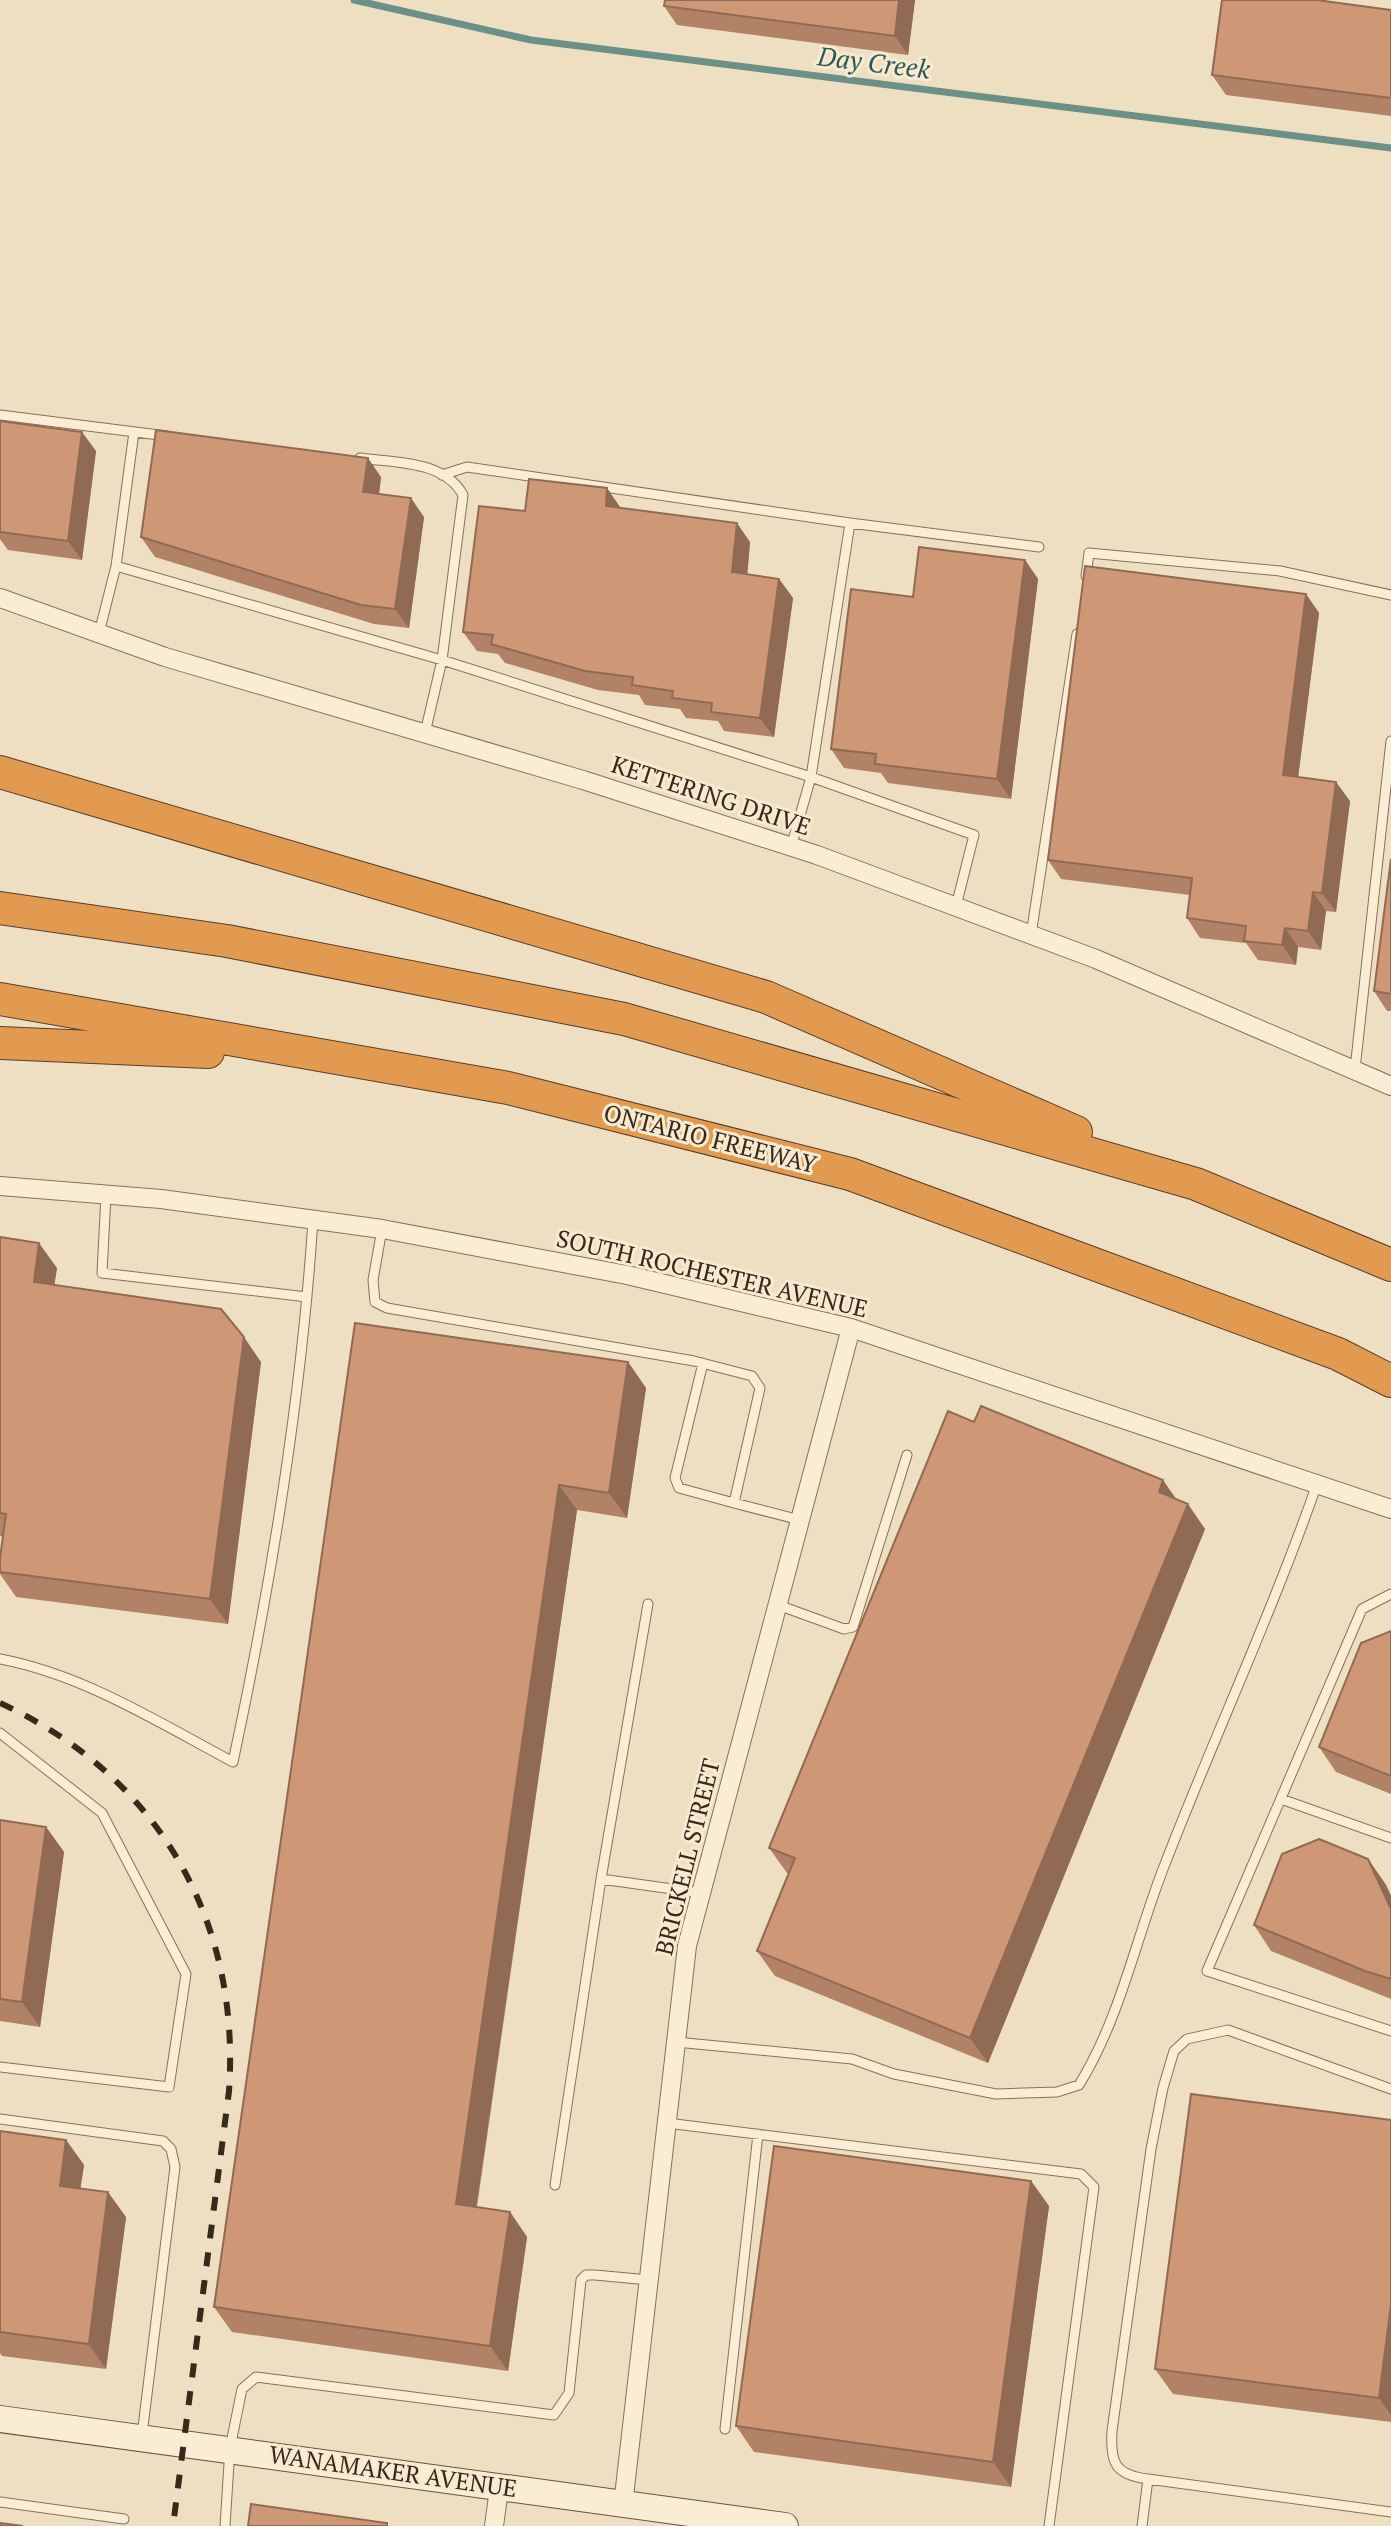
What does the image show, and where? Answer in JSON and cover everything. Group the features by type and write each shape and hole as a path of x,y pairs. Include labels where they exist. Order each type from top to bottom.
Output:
{"highway":[{"path":"0,772 766,997 1196,1184 1391,1265"},
{"path":"0,796 194,831"},
{"path":"0,908 227,941 624,1019 1196,1184"},
{"name":"ONTARIO FREEWAY","path":"0,999 508,1088 850,1174 1338,1354 1391,1381"},
{"path":"0,1043 339,1057"}],"street":[{"name":"KETTERING DRIVE","path":"0,598 179,661 425,733 791,847 956,906 1188,996 1391,1086"},
{"name":"SOUTH ROCHESTER AVENUE","path":"0,1186 313,1219 627,1275 851,1328 1391,1509"},
{"name":"BRICKELL STREET","path":"623,2505 687,1946 851,1328"},
{"name":"WANAMAKER AVENUE","path":"0,2419 230,2448 751,2524 785,2526"},
{"path":"494,2526 499,2489"}],"lane":[{"path":"0,415 179,437"},
{"path":"99,633 116,566 134,432"},
{"path":"350,457 426,466 457,485 463,495 442,660 425,733"},
{"path":"442,475 467,467 850,523 1039,547"},
{"path":"791,847 811,777 850,523"},
{"path":"1084,584 1089,553 1280,571 1391,595"},
{"path":"116,566 442,660 811,777 974,835 956,906"},
{"path":"1031,935 1080,615"},
{"path":"1355,1069 1391,741"},
{"path":"106,1195 102,1273 307,1297"},
{"path":"0,1659 45,1667 94,1689 233,1762 261,1633 307,1297 313,1219"},
{"path":"382,1229 373,1280 375,1302 387,1308 703,1363 752,1376 760,1388 734,1503"},
{"path":"703,1363 675,1478 679,1488 800,1520"},
{"path":"778,1605 844,1629 853,1627 907,1455"},
{"path":"676,2042 852,2059 894,2074 996,2094 1057,2092 1079,2085 1101,2049 1164,1866 1289,1565 1317,1484"},
{"path":"1391,1594 1362,1609 1207,1971 1391,2031"},
{"path":"555,2185 601,1879 648,1604"},
{"path":"0,1733 102,1813 186,1974 169,2087 0,2067"},
{"path":"1281,1799 1391,1838"},
{"path":"601,1879 701,1893"},
{"path":"1391,2089 1228,2030 1202,2033 1187,2039 1174,2051 1151,2149 1111,2441 1116,2467 1130,2477 1391,2512"},
{"path":"0,2119 163,2141 171,2149 175,2167 142,2436"},
{"path":"667,2123 1081,2174 1094,2187 1049,2526"},
{"path":"725,2429 758,2134"},
{"path":"225,2526 230,2448 242,2389 256,2377 554,2415 569,2393 581,2280 586,2275 595,2275 649,2280"},
{"path":"1142,2526 1148,2479"},
{"path":"0,2502 124,2519"}],"building":[{"path":"665,0 899,0 895,36 664,6"},
{"path":"1222,0 1317,0 1391,10 1391,98 1212,75"},
{"path":"0,421 82,432 68,541 0,532"},
{"path":"156,430 368,458 363,492 411,498 395,609 361,605 141,537"},
{"path":"529,479 607,488 606,506 737,523 732,572 779,579 760,718 711,712 712,703 672,698 673,691 632,685 633,677 585,671 491,644 493,635 463,632 479,506 525,511"},
{"path":"919,547 1025,560 997,779 875,764 876,754 831,749 851,589 913,597"},
{"path":"1085,566 1306,594 1283,775 1336,782 1322,893 1313,892 1308,931 1285,928 1282,945 1244,941 1246,926 1187,918 1192,878 1048,860"},
{"path":"1391,859 1391,994 1374,991"},
{"path":"0,1237 39,1243 34,1282 221,1309 244,1337 210,1599 0,1572 6,1514 0,1513"},
{"path":"355,1323 628,1362 609,1493 559,1485 456,2204 510,2212 490,2346 214,2307"},
{"path":"981,1406 1163,1480 1159,1492 1188,1504 970,2038 757,1951 795,1858 769,1848 948,1411 974,1422"},
{"path":"1391,1631 1391,1776 1319,1747 1361,1643"},
{"path":"0,1820 46,1827 22,2002 0,1999"},
{"path":"1319,1839 1368,1859 1391,1907 1391,1979 1254,1925 1282,1854"},
{"path":"1191,2094 1391,2120 1391,2304 1379,2398 1155,2369"},
{"path":"0,2131 66,2140 60,2186 108,2192 89,2344 0,2332"},
{"path":"774,2146 1031,2181 993,2462 736,2426"},
{"path":"251,2504 387,2523 387,2526 248,2526"}],"waterway":[{"name":"Day Creek","path":"354,0 531,40 1391,148"}],"railway":[{"path":"0,1703 55,1733 104,1770 145,1812 178,1860 203,1912 220,1968 229,2028 229,2091 173,2526"}]}
